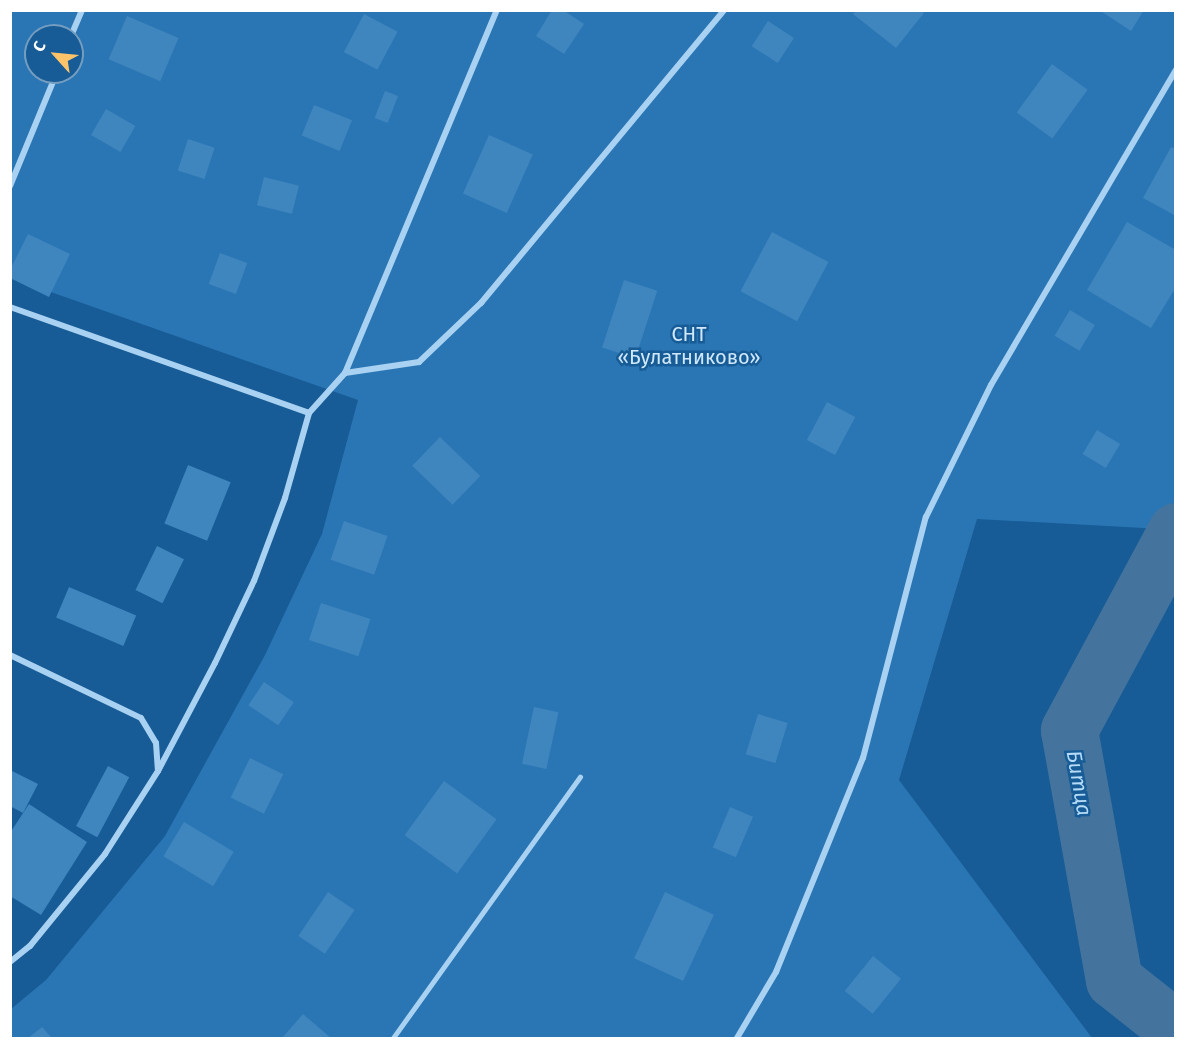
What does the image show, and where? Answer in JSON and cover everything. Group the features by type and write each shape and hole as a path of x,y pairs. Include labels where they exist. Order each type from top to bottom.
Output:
{"street":[{"path":"76,24 82,10"},
{"path":"10,962 30,946 105,854 158,771 215,663 254,581 285,498 309,413 345,373 497,10"},
{"path":"345,373 419,362 481,303 724,10"},
{"path":"737,1038 776,972 863,758 926,517 991,385 1176,70"},
{"path":"10,186 52,84"},
{"path":"10,307 309,413"},
{"path":"10,655 141,718 156,743 158,771"}],"lane":[{"path":"393,1038 580,777"}],"green space":[{"name":"СНТ «Булатниково»","path":"11,11 1175,11 1175,506 1162,529 977,519 899,780 1092,1038 11,1038 11,1009 46,980 165,836 265,655 322,534 358,400 11,278"}],"building":[{"path":"552,10 563,10 584,24 564,54 536,36"},
{"path":"856,10 921,10 924,13 896,48 853,14"},
{"path":"1099,10 1144,10 1131,31"},
{"path":"364,14 398,32 377,70 344,52"},
{"path":"127,16 179,38 160,81 109,59"},
{"path":"768,21 794,38 778,63 752,46"},
{"path":"1052,64 1088,90 1052,138 1017,113"},
{"path":"385,91 398,96 388,123 375,118"},
{"path":"314,105 352,120 340,151 302,136"},
{"path":"106,109 135,126 120,152 91,135"},
{"path":"489,135 533,155 507,213 463,193"},
{"path":"188,139 215,148 204,179 178,170"},
{"path":"1171,147 1176,149 1176,216 1143,198"},
{"path":"264,177 299,186 292,214 257,205"},
{"path":"1127,222 1176,250 1176,287 1151,328 1087,290"},
{"path":"772,232 829,262 797,321 741,291"},
{"path":"28,234 70,254 49,297 10,278 10,270"},
{"path":"220,253 247,263 236,294 209,284"},
{"path":"624,280 657,291 635,358 602,348"},
{"path":"1070,310 1095,325 1079,351 1055,336"},
{"path":"827,402 855,417 835,455 807,440"},
{"path":"1097,430 1120,444 1106,468 1083,454"},
{"path":"440,437 480,476 452,505 412,466"},
{"path":"188,465 231,482 207,541 164,523"},
{"path":"344,521 387,536 374,575 331,560"},
{"path":"157,546 184,559 162,603 136,590"},
{"path":"69,587 136,616 123,646 56,617"},
{"path":"321,603 370,619 358,656 309,640"},
{"path":"264,682 294,702 278,725 248,705"},
{"path":"534,707 558,712 546,769 522,764"},
{"path":"758,714 788,723 775,763 746,754"},
{"path":"250,758 283,774 264,814 231,798"},
{"path":"108,766 129,777 97,837 76,826"},
{"path":"10,770 38,784 23,813 10,806"},
{"path":"444,781 497,819 457,873 405,835"},
{"path":"29,804 87,842 41,915 10,896 10,833"},
{"path":"730,807 753,817 736,857 713,848"},
{"path":"184,822 234,852 213,886 163,856"},
{"path":"328,892 355,910 325,954 298,936"},
{"path":"665,892 714,915 683,981 634,958"},
{"path":"873,956 901,979 873,1014 845,991"},
{"path":"303,1014 331,1038 282,1038"},
{"path":"42,1027 52,1038 28,1038"}],"waterway":[{"name":"Битца","path":"1176,531 1069,730 1114,980 1176,1029"}]}
